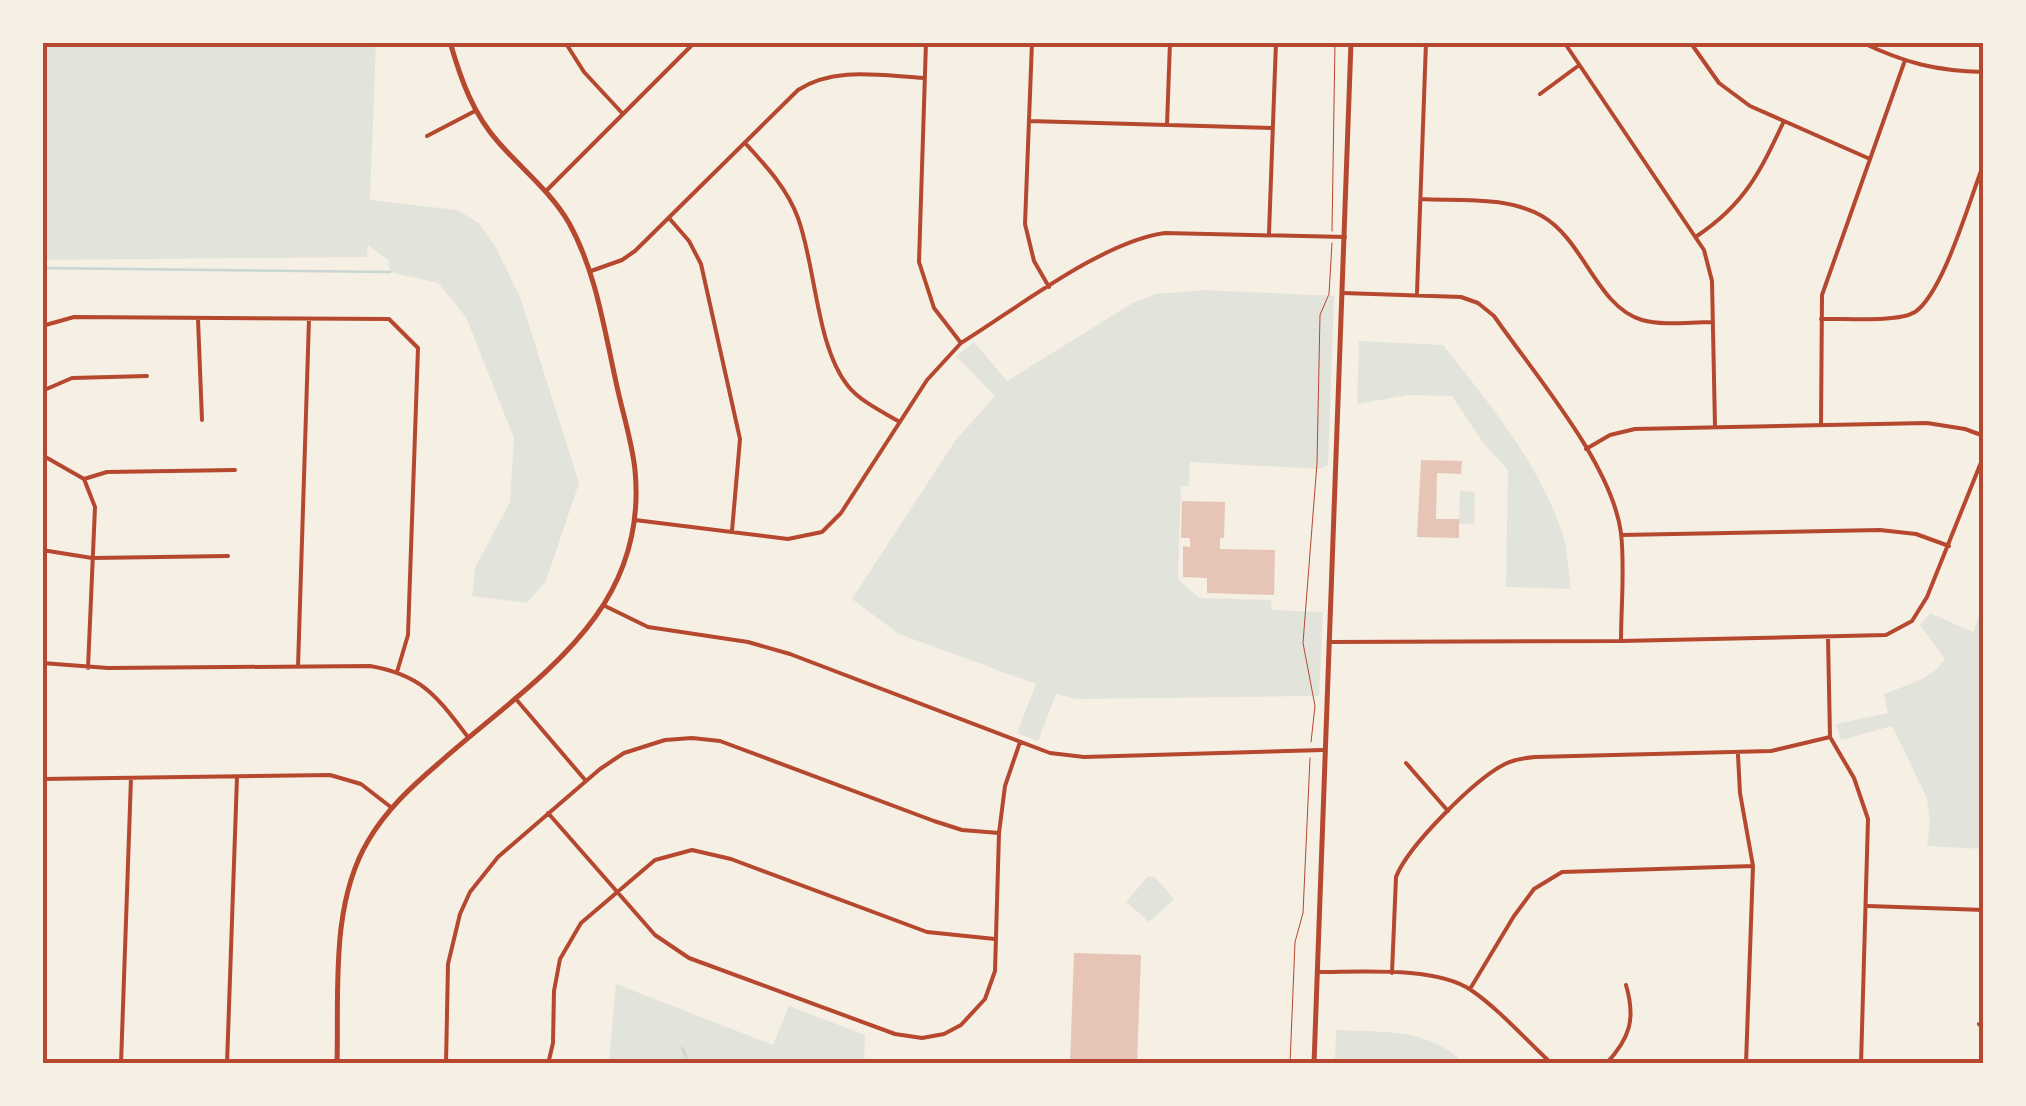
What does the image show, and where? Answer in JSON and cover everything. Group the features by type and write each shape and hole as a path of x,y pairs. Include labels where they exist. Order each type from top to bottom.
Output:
{"street":[{"path":"337,1064 340,960 350,880 368,841 392,808 573,647 604,606 621,570 635,520 634,466 590,271 569,224 546,192 499,144 475,111 450,42"},
{"path":"564,42 584,72 623,114"},
{"path":"546,192 695,42"},
{"path":"926,42 919,262 934,308 961,343"},
{"path":"1032,42 1026,237 1034,261 1050,287"},
{"path":"1167,125 1170,42"},
{"path":"1269,235 1276,42"},
{"path":"1314,1064 1352,42"},
{"path":"1417,294 1426,42"},
{"path":"1564,42 1696,236 1711,271 1715,427"},
{"path":"1690,42 1719,82 1750,106 1870,159"},
{"path":"1861,42 1904,63 1984,72"},
{"path":"1822,425 1820,319 1825,280 1904,63"},
{"path":"1540,94 1578,66"},
{"path":"590,271 622,260 798,90 821,78 844,75 924,78"},
{"path":"427,136 475,111"},
{"path":"1029,121 1273,128"},
{"path":"1696,236 1718,222 1745,196 1784,121"},
{"path":"745,144 780,183 799,220 838,372 854,392 899,422"},
{"path":"1820,319 1894,317 1915,312 1936,288 1984,163"},
{"path":"1421,200 1500,202 1534,212 1567,237 1612,300 1630,315 1654,322 1714,322"},
{"path":"669,218 690,241 701,264 738,426 740,464 732,531"},
{"path":"635,520 788,539 822,532 842,513 927,380 961,343 1123,244 1150,235 1182,232 1345,238"},
{"path":"1343,292 1461,297 1489,310 1586,449 1612,497 1621,535 1622,640"},
{"path":"42,326 74,316 389,319 418,348 408,636 397,672"},
{"path":"298,667 309,318"},
{"path":"198,319 202,420"},
{"path":"42,391 72,378 147,376"},
{"path":"1586,449 1629,429 1943,424 1984,436"},
{"path":"42,455 84,479 95,507 88,668"},
{"path":"1330,642 1883,635 1912,622 1927,597 1984,455"},
{"path":"84,479 107,472 235,470"},
{"path":"1621,535 1880,530 1916,534 1949,546"},
{"path":"42,550 92,558 228,556"},
{"path":"604,606 648,627 748,642 790,654 1050,753 1084,757 1325,750"},
{"path":"1828,637 1830,737 1854,778 1868,818 1862,1064"},
{"path":"42,663 88,668 370,666 397,672 430,689 468,737"},
{"path":"515,698 586,781"},
{"path":"1392,972 1396,877 1410,850 1490,774 1520,758 1738,753 1782,750 1830,737"},
{"path":"446,1064 448,964 460,914 483,873 609,762 643,745 676,738 706,739 934,822 962,830 998,833"},
{"path":"548,813 655,935 690,958 902,1036 922,1038 953,1029 970,1018 986,999 995,971 998,833 1005,786 1020,742"},
{"path":"1738,753 1740,793 1753,866 1746,1064"},
{"path":"1406,763 1448,811"},
{"path":"42,779 330,775 350,778 392,808"},
{"path":"227,1064 237,776"},
{"path":"120,1064 131,778"},
{"path":"548,1064 560,959 581,923 655,860 692,850 731,859 927,932 996,939"},
{"path":"1470,989 1534,889 1562,872 1753,866"},
{"path":"1868,906 1984,910"},
{"path":"1319,972 1392,972 1445,980 1470,989 1552,1064"},
{"path":"1606,1064 1630,1031 1633,1007 1626,985"}],"path":[{"path":"1290,1064 1295,942 1302,914 1315,706 1303,644 1316,463 1320,315 1329,294 1332,237 1334,42"}],"shaded area":[{"path":"42,43 376,43 370,200 457,210 479,223 520,297 579,483 546,581 527,603 472,596 475,568 510,502 514,438 466,317 438,283 390,272 388,260 368,245 367,257 43,260"},
{"path":"1205,290 1334,296 1328,465 1320,469 1190,462 1189,486 1181,486 1178,579 1199,598 1271,600 1272,610 1323,612 1319,696 1077,699 1056,694 1038,741 1017,733 1036,684 899,634 852,599 955,441 995,396 956,356 974,342 1007,381 1131,304 1155,294"},
{"path":"1359,341 1443,345 1511,435 1541,483 1563,535 1571,589 1506,587 1508,470 1484,444 1452,396 1408,395 1357,404"},
{"path":"1460,491 1475,492 1474,524 1459,524"},
{"path":"1983,607 1983,849 1927,846 1927,798 1892,726 1841,740 1836,724 1888,713 1884,694 1918,681 1940,666 1945,659 1920,625 1930,613 1973,632"},
{"path":"1148,876 1155,877 1174,899 1149,922 1126,902"},
{"path":"616,984 773,1045 789,1006 865,1035 864,1063 609,1063"},
{"path":"1336,1030 1405,1034 1435,1043 1465,1063 1335,1063"}],"building":[{"path":"1421,460 1462,461 1461,474 1437,473 1436,519 1459,519 1459,538 1417,537"},
{"path":"1182,501 1225,502 1220,549 1275,550 1274,595 1207,593 1207,578 1183,577 1183,546 1190,547 1190,538 1181,538"},
{"path":"1074,953 1141,955 1137,1064 1070,1064"}],"waterway":[{"path":"42,268 390,272"},
{"path":"682,1048 689,1064"}]}
